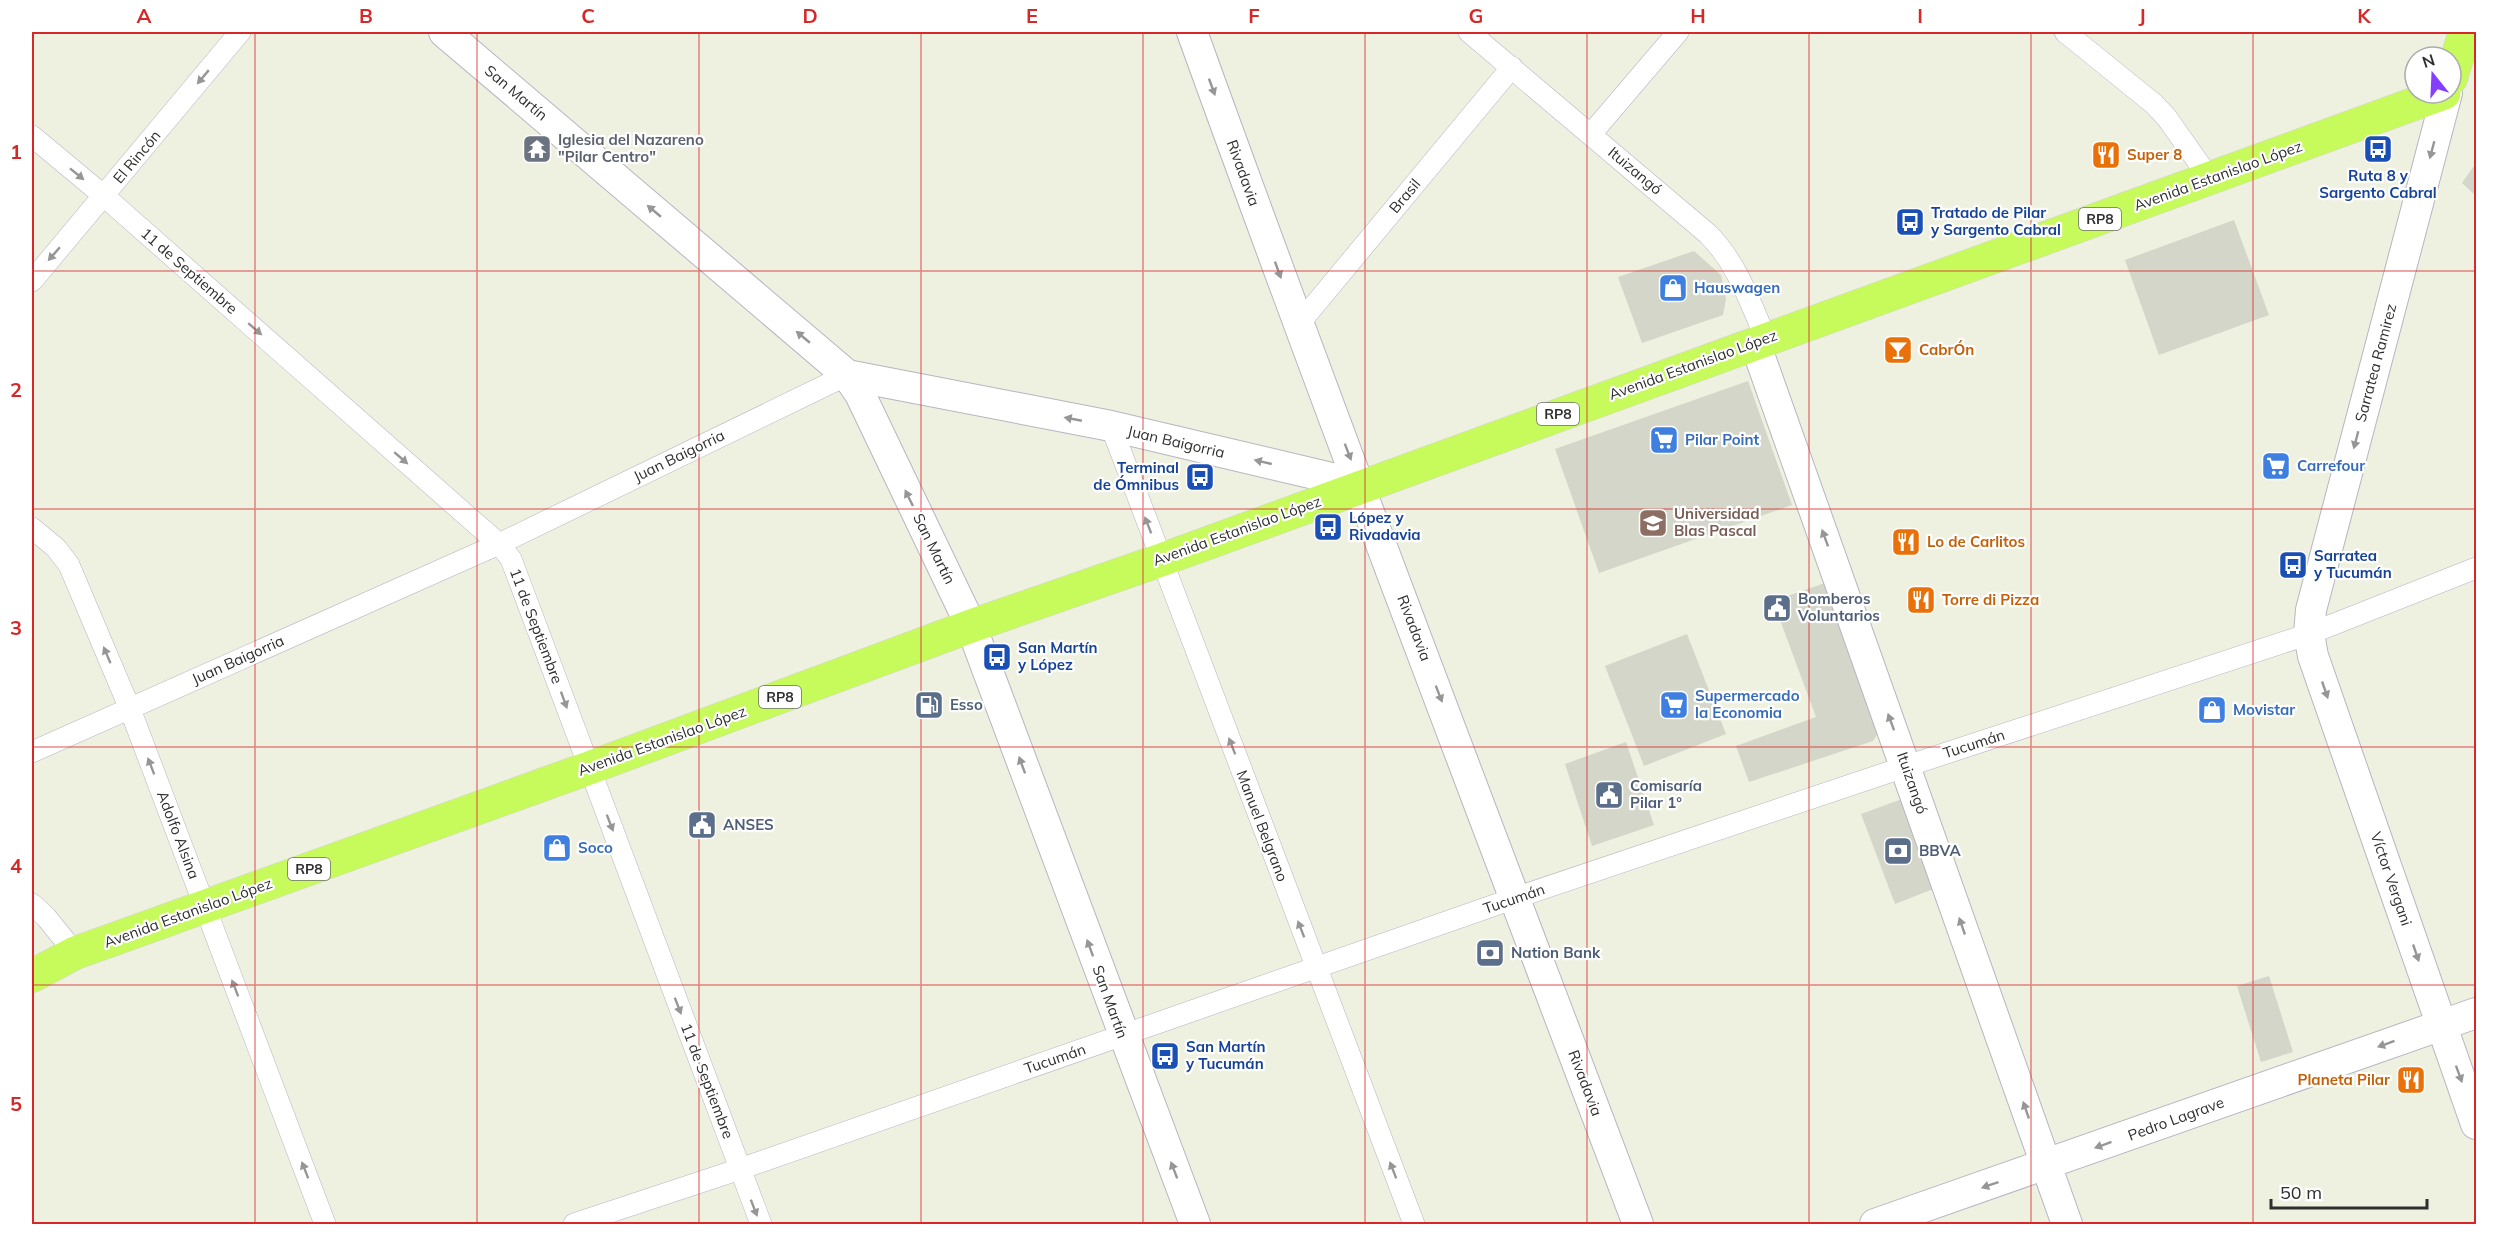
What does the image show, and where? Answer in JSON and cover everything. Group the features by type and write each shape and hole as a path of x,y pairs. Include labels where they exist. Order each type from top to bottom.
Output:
{"main road":[{"name":"Avenida Estanislao López","path":"32,976 75,953 2412,105"}],"street":[{"name":"El Rincón","path":"32,281 240,32"},
{"name":"San Martín","path":"444,32 847,375 860,394 971,626 1195,1224"},
{"name":"Rivadavia","path":"1192,32 1298,325 1361,485 1638,1224"},
{"name":"Ituizangó","path":"1469,32 1708,234 1723,248 1731,262 1761,341 1906,766 2067,1224"},
{"path":"1591,134 1678,32"},
{"path":"2065,32 2154,104 2167,118 2210,179"},
{"name":"Brasil","path":"1298,325 1512,67"},
{"name":"Sarratea Ramirez","path":"2309,634 2311,610 2442,105"},
{"name":"11 de Septiembre","path":"32,136 104,196 499,544 511,559 761,1224"},
{"name":"Juan Baigorria","path":"32,752 499,544 847,375 1111,426 1361,485"},
{"name":"Manuel Belgrano","path":"1111,426 1414,1224"},
{"name":"Adolfo Alsina","path":"32,528 56,548 69,565 130,709 326,1224"},
{"name":"Tucumán","path":"574,1224 740,1169 1515,898 1906,766 2309,634 2476,568"},
{"path":"2454,578 2476,584"},
{"name":"Víctor Vergani","path":"2309,634 2313,656 2476,1124"},
{"path":"32,904 46,917 75,953"},
{"name":"Pedro Lagrave","path":"1875,1224 2476,1012"}],"building":[{"path":"2476,163 2476,196 2462,183"},
{"path":"2234,220 2269,315 2159,355 2125,260"},
{"name":"Hauswagen","path":"1694,251 1721,275 1726,299 1723,315 1642,343 1618,277"},
{"path":"1748,381 1792,505 1599,573 1555,449"},
{"path":"1825,583 1878,733 1873,741 1749,782 1736,746 1816,717 1773,601"},
{"path":"1687,634 1726,734 1644,766 1605,666"},
{"name":"Comisaría Pilar 1°","path":"1626,742 1654,825 1592,846 1565,764"},
{"name":"BBVA","path":"1902,799 1936,888 1895,904 1861,814"},
{"path":"2269,976 2293,1052 2261,1062 2237,986"}],"place":[{"name":"Iglesia del Nazareno \"Pilar Centro\"","path":"537,149"},
{"name":"Ruta 8 y Sargento Cabral","path":"2378,149"},
{"name":"Super 8","path":"2106,155"},
{"name":"Tratado de Pilar y Sargento Cabral","path":"1910,222"},
{"name":"Hauswagen","path":"1673,288"},
{"name":"CabrÓn","path":"1898,350"},
{"name":"Pilar Point","path":"1664,440"},
{"name":"Carrefour","path":"2276,466"},
{"name":"Terminal de Ómnibus","path":"1200,477"},
{"name":"Universidad Blas Pascal","path":"1653,523"},
{"name":"López y Rivadavia","path":"1328,527"},
{"name":"Lo de Carlitos","path":"1906,542"},
{"name":"Sarratea y Tucumán","path":"2293,565"},
{"name":"Torre di Pizza","path":"1921,600"},
{"name":"Bomberos Voluntarios","path":"1777,608"},
{"name":"San Martín y López","path":"997,657"},
{"name":"Esso","path":"929,705"},
{"name":"Supermercado la Economia","path":"1674,705"},
{"name":"Movistar","path":"2212,710"},
{"name":"Comisaría Pilar 1°","path":"1609,795"},
{"name":"ANSES","path":"702,825"},
{"name":"Soco","path":"557,848"},
{"name":"BBVA","path":"1898,851"},
{"name":"Nation Bank","path":"1490,953"},
{"name":"San Martín y Tucumán","path":"1165,1056"},
{"name":"Planeta Pilar","path":"2411,1080"}]}
